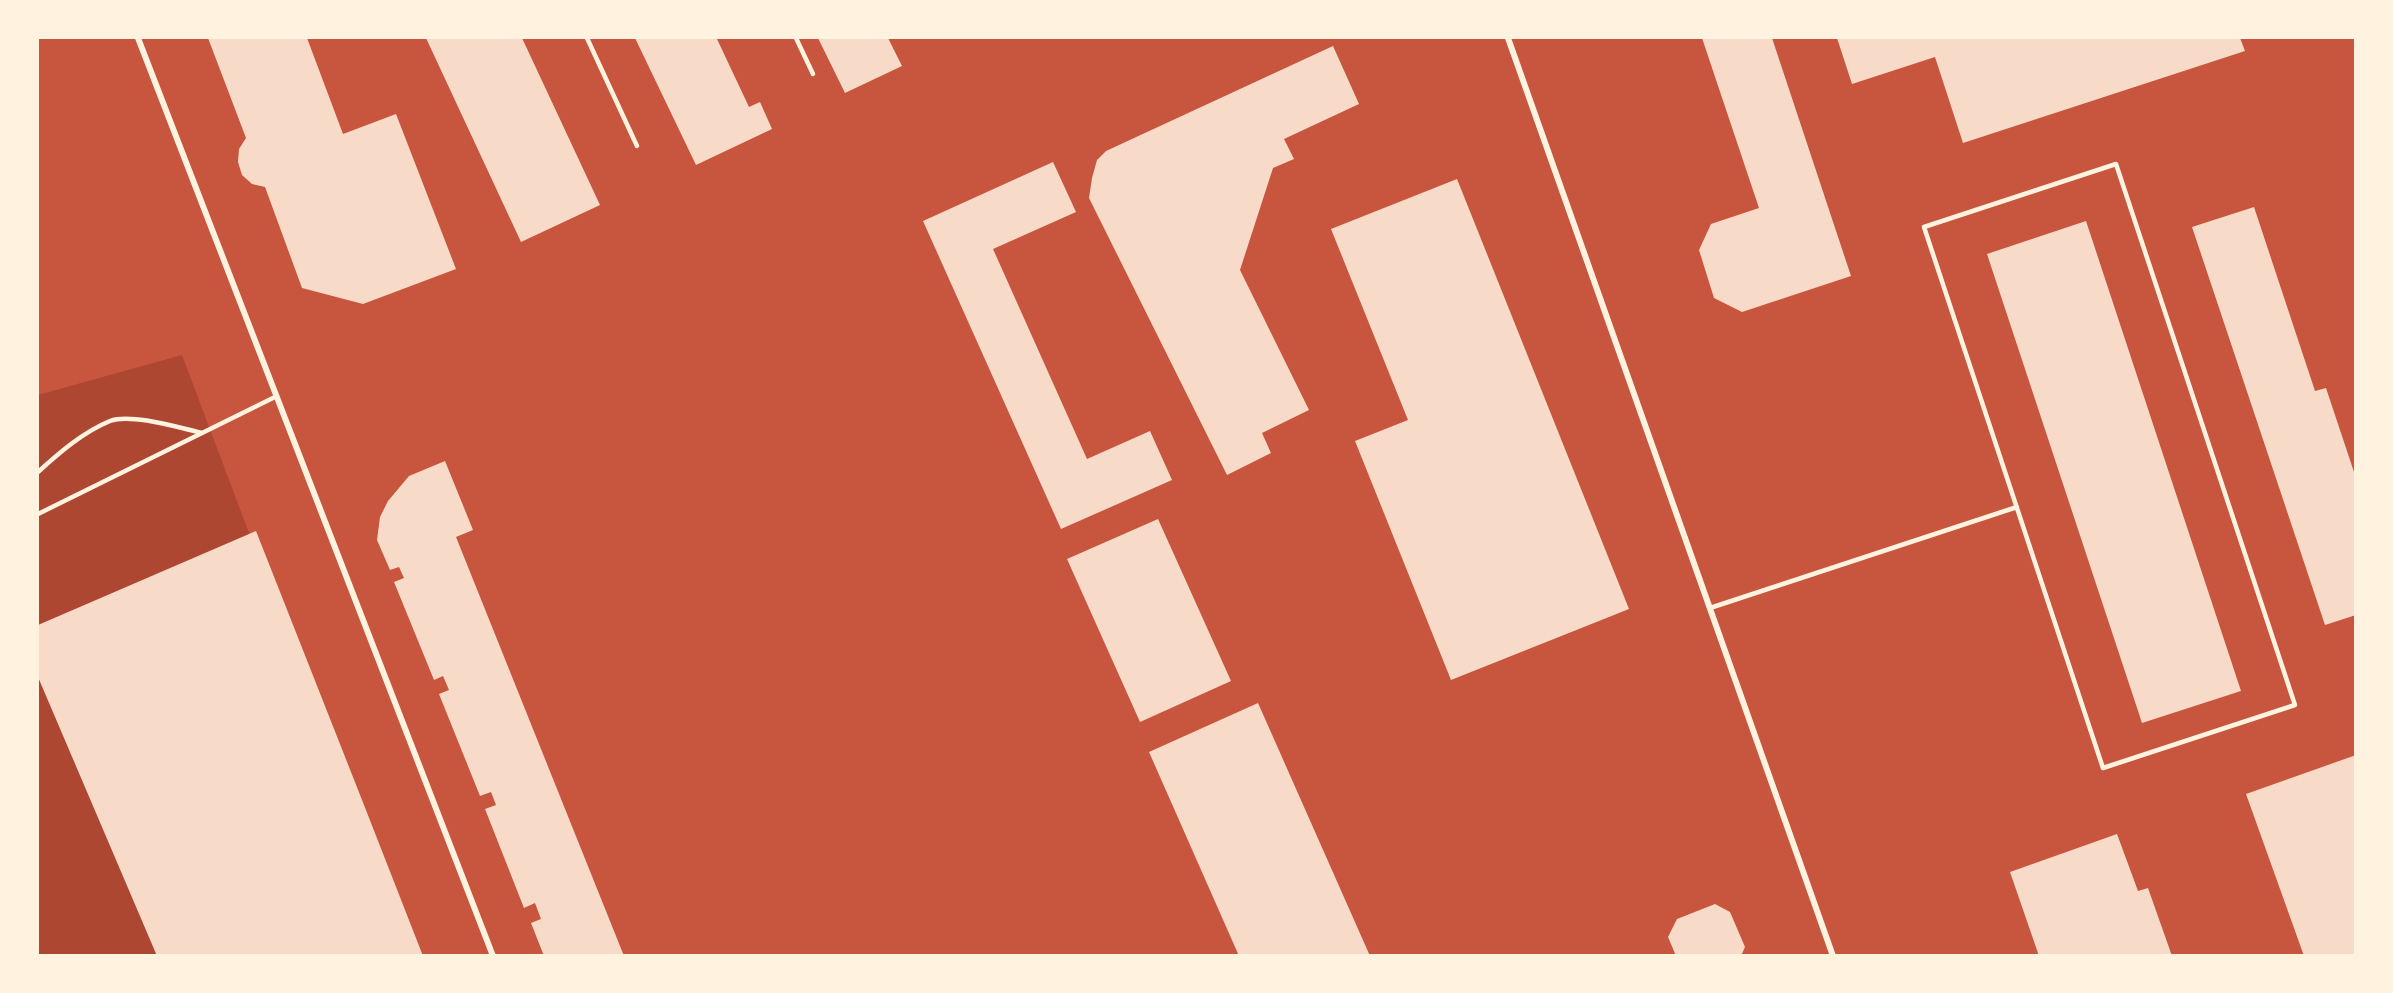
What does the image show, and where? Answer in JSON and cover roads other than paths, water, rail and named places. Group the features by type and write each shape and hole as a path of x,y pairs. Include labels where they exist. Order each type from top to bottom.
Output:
{"street":[{"path":"138,38 493,956"},
{"path":"1508,38 1833,956"}],"lane":[{"path":"587,38 637,146"},
{"path":"796,38 813,74"},
{"path":"2116,164 2295,705 2103,768 2017,507 1924,227 2116,164"},
{"path":"38,514 277,396"},
{"path":"38,472 69,446 112,420 148,420 202,433"},
{"path":"1710,608 2017,507"}]}
